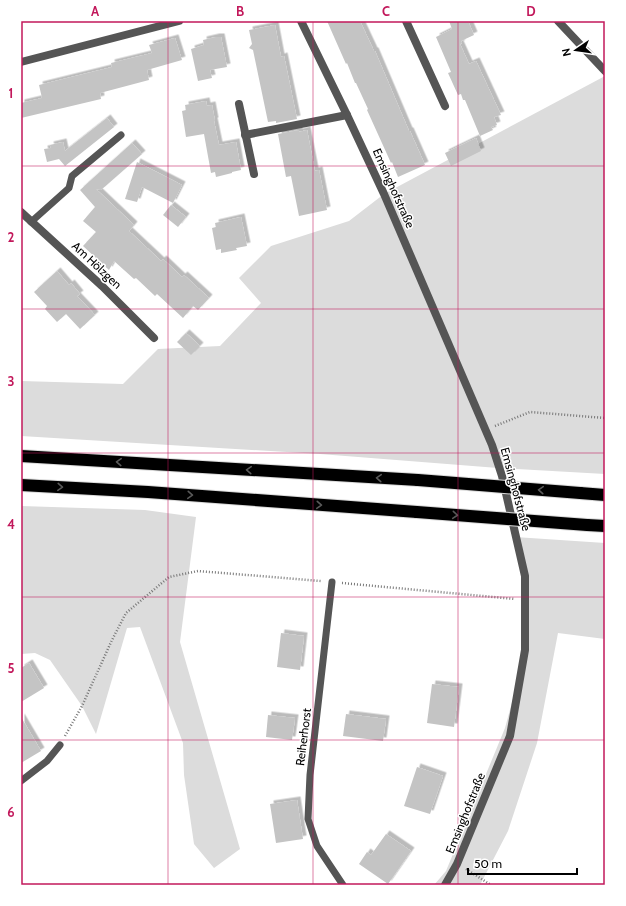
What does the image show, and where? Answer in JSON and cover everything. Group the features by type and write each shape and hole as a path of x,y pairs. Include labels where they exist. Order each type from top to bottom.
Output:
{"highway":[{"path":"21,456 418,480 605,495"},
{"path":"21,485 148,492 605,526"}],"street":[{"path":"21,62 179,21"},
{"name":"Emsinghofstraße","path":"301,21 384,194 486,430 500,468 525,576 525,650 510,736 457,864 445,885"},
{"path":"406,21 445,106"},
{"path":"558,21 605,71"},
{"path":"239,104 254,174"},
{"path":"245,135 347,115"},
{"name":"Am Hölzgen","path":"21,212 102,286 154,338"}],"lane":[{"path":"31,222 69,188 72,176 121,135"},
{"name":"Reiherhorst","path":"332,582 310,775 308,819 317,846 343,885"},
{"path":"21,781 48,761 60,745"}],"path":[{"path":"486,430 530,412 605,418"},
{"path":"60,745 82,706 126,613 169,578 198,571 506,599 525,599"},
{"path":"457,864 491,885"}],"shaded area":[{"path":"605,76 605,474 498,468 320,454 21,436 21,381 123,384 158,349 220,346 261,303 239,278 271,246 349,221 384,194"},
{"path":"21,506 145,510 196,517 180,642 240,849 214,868 194,844 184,775 183,743 140,627 127,628 96,734 82,706 50,660 35,653 21,654"},
{"path":"515,537 605,543 605,639 558,633 537,743 508,831 480,885 434,885 446,871 505,728 528,643 528,576"}],"building":[{"path":"327,21 360,21 375,51 425,165 398,177"},
{"path":"449,21 468,21 474,35 461,41 462,43 460,44 469,64 476,61 501,115 494,117 497,125 491,127 493,130 480,136 465,100 463,100 461,94 458,95 448,73 451,72 436,37 452,29"},
{"path":"275,25 281,57 284,56 297,119 276,123 276,121 268,122 253,50 249,48 252,44 249,30"},
{"path":"221,37 227,67 210,70 212,78 198,81 191,49 204,45 203,40"},
{"path":"175,38 182,60 147,70 149,80 100,93 101,99 21,118 21,103 42,98 39,85 112,67 111,63 152,53 149,45"},
{"path":"206,101 207,106 212,105 219,145 236,142 241,170 216,177 215,172 211,173 204,134 186,137 182,111 186,110 185,105"},
{"path":"107,118 114,127 65,166 59,159 47,162 44,149 51,148 50,145 63,142 65,151"},
{"path":"299,130 299,132 307,130 315,171 319,170 327,210 299,216 291,176 286,177 278,134"},
{"path":"476,138 481,151 451,166 445,153"},
{"path":"132,143 142,154 101,190 96,189 134,225 129,231 161,261 163,259 182,277 184,275 209,298 198,310 193,306 183,318 157,294 155,296 136,278 134,279 114,261 109,270 83,246 96,232 83,221 95,207 80,190"},
{"path":"137,162 182,185 173,203 142,187 137,202 125,199"},
{"path":"171,205 186,217 178,227 163,215"},
{"path":"241,217 247,246 236,248 237,250 221,253 221,249 216,250 212,228 216,227 215,223"},
{"path":"57,271 69,285 71,283 80,294 77,296 95,315 80,329 66,314 57,322 45,309 47,306 34,292"},
{"path":"186,333 200,346 191,355 177,342"},
{"path":"281,633 304,636 300,670 277,667"},
{"path":"29,663 44,688 21,702 21,668"},
{"path":"432,684 459,687 454,727 427,723"},
{"path":"346,714 386,719 383,741 343,736"},
{"path":"268,715 295,718 292,740 266,737"},
{"path":"21,717 41,751 21,763"},
{"path":"417,767 443,776 430,814 404,806"},
{"path":"297,800 303,839 276,843 270,804"},
{"path":"386,834 411,851 388,884 359,864 367,852 371,855"}]}
